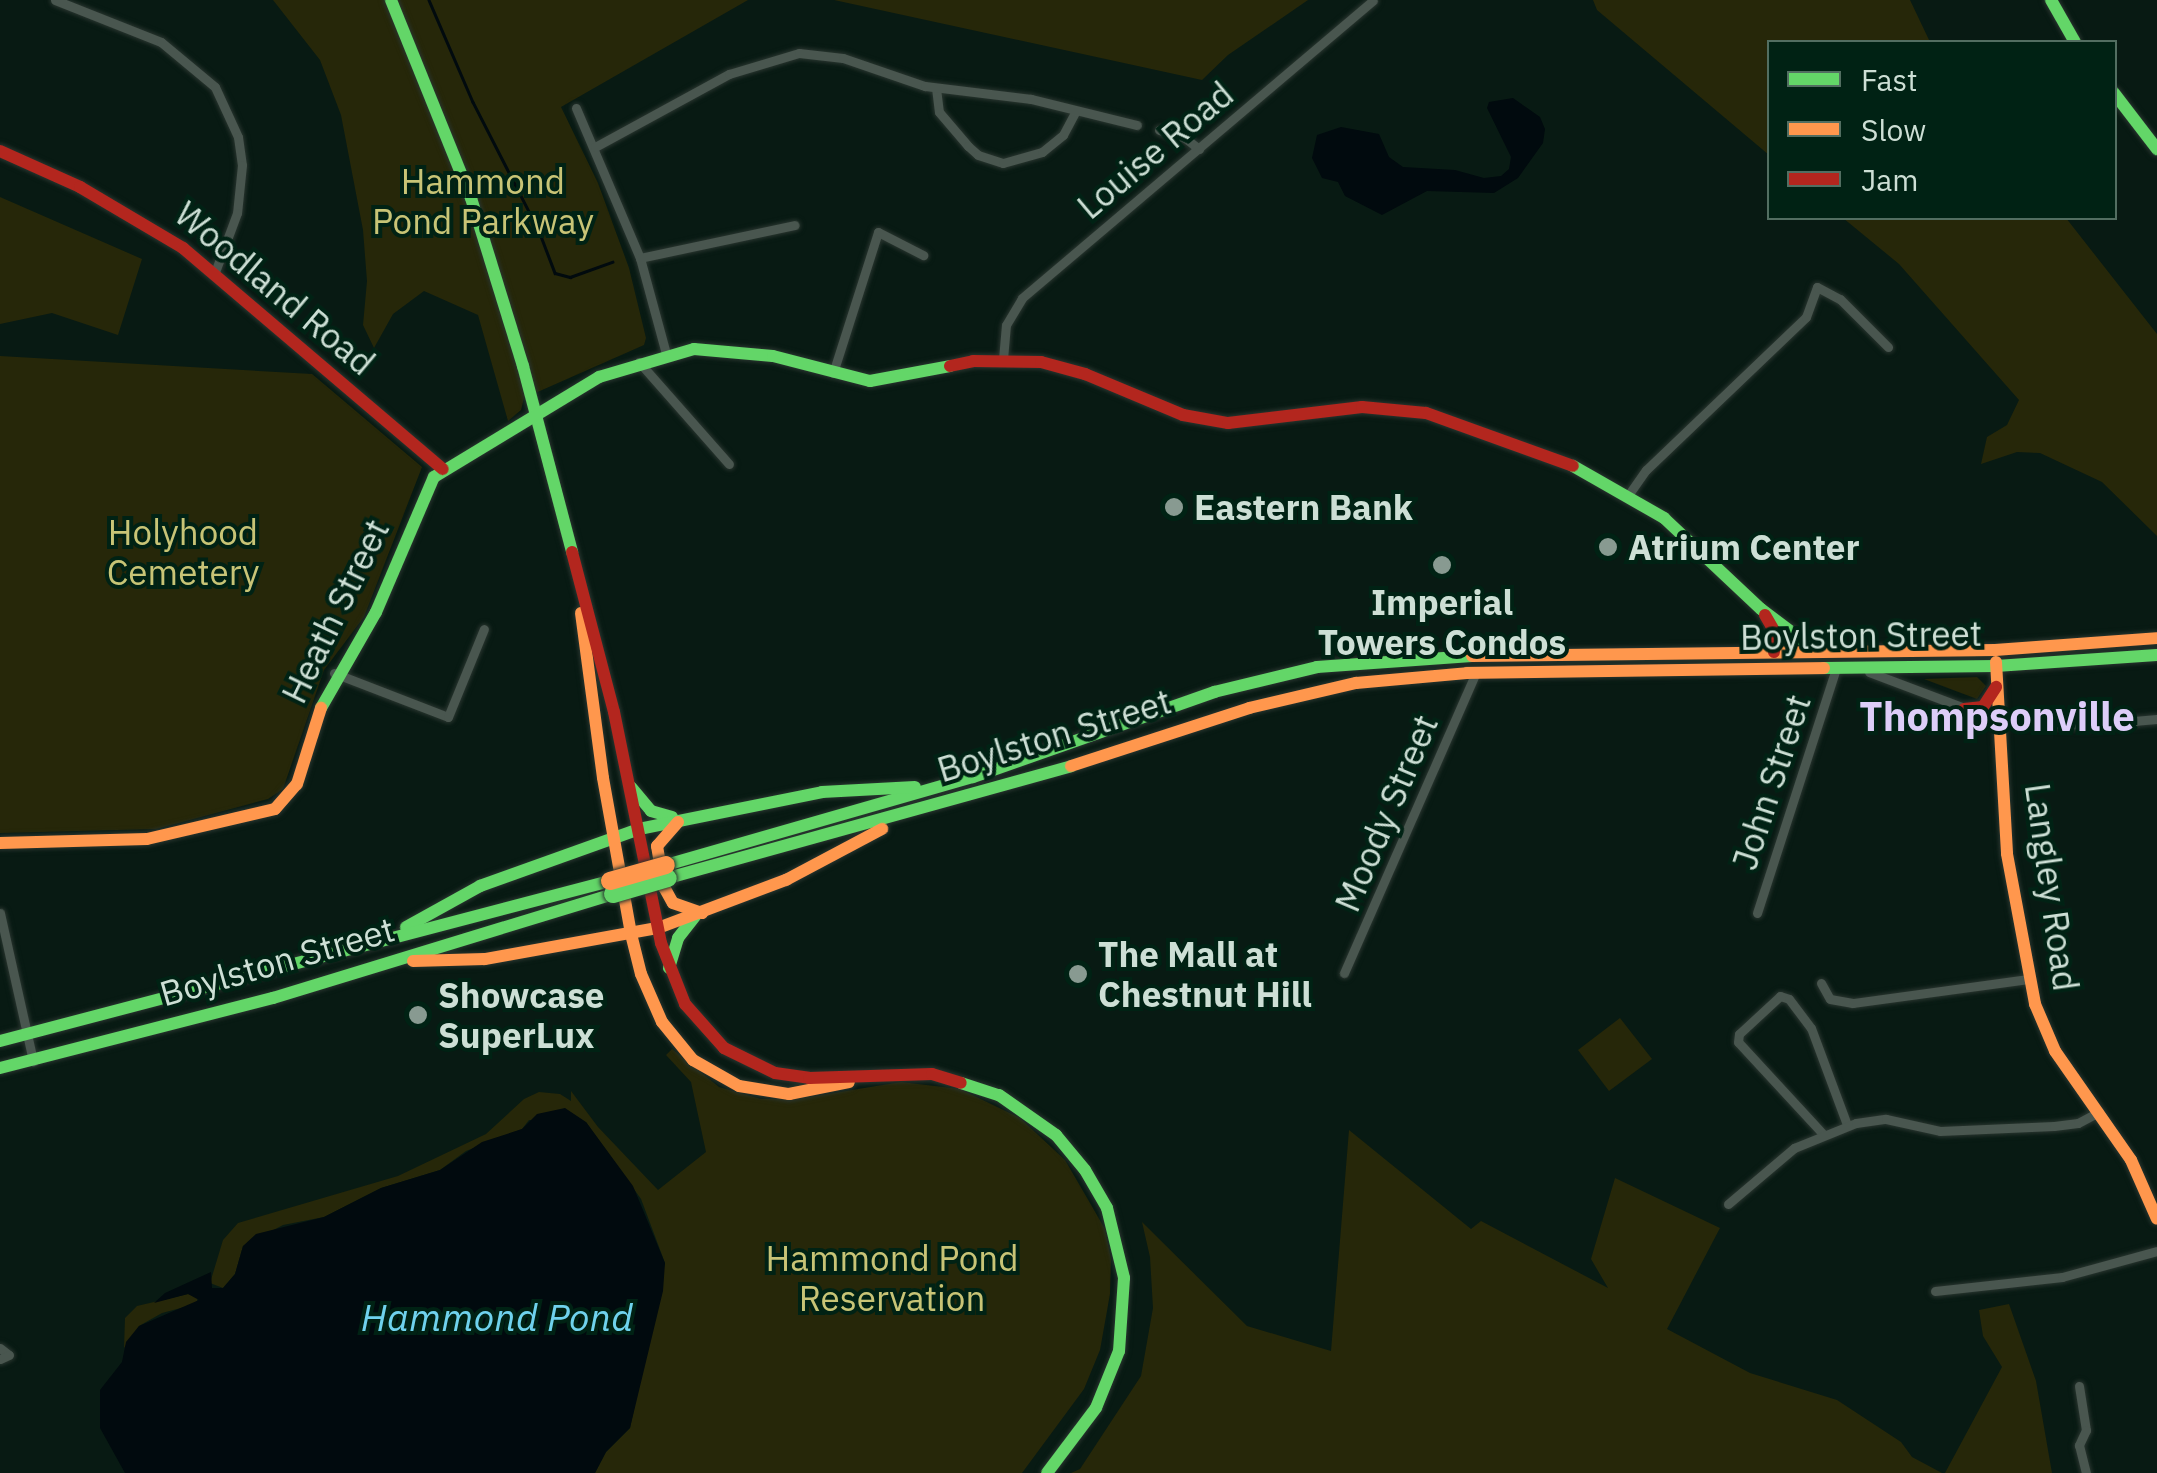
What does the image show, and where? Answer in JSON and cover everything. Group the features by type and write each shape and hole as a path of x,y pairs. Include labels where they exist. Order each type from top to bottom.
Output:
{"main road":[{"path":"391,0 471,198 536,411 580,592 599,650 658,928 669,968 698,1022 745,1061 791,1076 878,1073 949,1078 1014,1103 1068,1148 1108,1213 1124,1278 1120,1346 1100,1403 1047,1473"},
{"path":"2051,0 2075,40"},
{"path":"2117,96 2157,149"},
{"name":"Woodland Road","path":"0,151 144,223 216,272 303,354 443,469"},
{"name":"Heath Street","path":"0,843 148,839 276,809 297,784 334,673 376,612 428,488 443,469 536,411 639,362 694,348 733,350 880,381 1003,359 1070,368 1154,406 1212,421 1263,422 1362,407 1415,410 1562,461 1630,494 1664,518 1761,609 1818,652"},
{"path":"580,592 612,836 641,974 662,1022 680,1048 707,1071 739,1086 779,1094 822,1089 878,1073"},
{"path":"1761,609 1775,632 1774,652"},
{"name":"Boylston Street","path":"944,794 1214,692 1317,667 1420,657 1774,652 1996,665 2157,638"},
{"name":"Boylston Street","path":"0,1041 390,937 668,872 1304,693 1392,678 1476,673 1996,665 2157,655"},
{"path":"1964,709 1987,704 1996,665"},
{"name":"Langley Road","path":"1996,665 2008,854 2030,979 2050,1044 2138,1172 2157,1219"},
{"path":"630,787 650,811 688,818"},
{"path":"390,937 480,886 638,829 834,790 944,794"},
{"path":"388,963 474,960 658,928 786,880 944,794"},
{"path":"688,818 662,835 658,862 669,899 699,914"},
{"name":"Boylston Street","path":"0,1068 388,963 611,887"},
{"path":"669,968 678,938 699,914"}],"street":[{"path":"55,0 161,42 214,86 238,136 242,165 237,213 216,272"},
{"name":"Louise Road","path":"1003,359 1006,325 1022,298 1373,0"},
{"path":"595,147 712,82 784,55 814,53 843,58 936,88 1031,99 1137,125"},
{"path":"936,88 940,112 968,146 978,154 1003,162 1042,152 1063,134 1076,110"},
{"path":"576,108 640,258 666,354"},
{"path":"1160,130 1186,138 1199,149"},
{"path":"640,258 795,225"},
{"path":"836,374 878,232 923,255"},
{"path":"1630,494 1646,470 1806,317 1816,288 1840,299 1888,347"},
{"path":"639,362 729,464"},
{"path":"334,673 448,717 484,629"},
{"name":"John Street","path":"1757,913 1836,668"},
{"path":"1860,668 2000,720 2088,725 2157,719"},
{"name":"Moody Street","path":"1344,973 1476,673"},
{"path":"0,913 34,1061"},
{"path":"1821,983 1830,999 1852,1003 2030,979"},
{"path":"1823,1134 1738,1042 1739,1034 1780,996 1790,999 1811,1028 1848,1125"},
{"path":"1728,1204 1787,1152 1848,1125 1886,1119 1940,1131 2054,1126 2078,1123 2099,1112"},
{"path":"1935,1291 2053,1279 2157,1251"},
{"path":"0,1348 9,1355 0,1360"},
{"path":"2080,1386 2086,1430 2079,1445 2086,1473"}],"green space":[{"name":"Hammond Pond Parkway","path":"273,0 748,0 561,107 598,183 629,268 646,338 644,345 524,398 521,410 508,421 478,315 424,291 393,314 374,348 363,325 367,281 363,230 341,115 320,60"},
{"path":"834,0 1308,0 1228,55 1202,80"},
{"path":"1593,0 1910,0 1929,40 1767,40 1767,153 1597,10"},
{"path":"0,197 142,259 118,335 52,313 0,324"},
{"path":"1845,220 2068,220 2157,334 2157,536 2102,482 2040,453 2017,452 1981,464 1987,437 2007,425 2019,400 1899,264"},
{"name":"Holyhood Cemetery","path":"0,356 312,374 422,467 364,617 324,670 283,789 268,799 156,829 0,833"},
{"path":"1977,677 1986,686 1977,699 1924,679"},
{"path":"1620,1018 1652,1059 1609,1091 1578,1050"},
{"name":"Hammond Pond Reservation","path":"672,1049 719,1087 761,1099 797,1099 901,1082 960,1089 1020,1118 1065,1160 1105,1229 1111,1259 1110,1294 1100,1350 1084,1389 1022,1473 595,1473 606,1452 630,1428 665,1263 641,1199 586,1122 529,1120 522,1129 466,1151 440,1170 381,1188 324,1217 283,1225 243,1246 235,1274 223,1288 210,1283 223,1240 238,1223 398,1176 486,1134 524,1099 539,1092 560,1094 571,1101 571,1091 598,1127 658,1190 706,1152 691,1082 666,1055"},
{"path":"1349,1130 1471,1229 1481,1221 1608,1288 1591,1259 1615,1178 1720,1228 1667,1329 1750,1373 1837,1400 1901,1442 1912,1457 1942,1473 1071,1473 1080,1469 1141,1376 1153,1308 1150,1257 1142,1222 1247,1326 1331,1351"},
{"path":"188,1294 198,1297 196,1304 162,1313 139,1326 124,1348 125,1318 137,1306"},
{"path":"2009,1304 2036,1381 2052,1473 1945,1473 2002,1367 1983,1336 1979,1310"}],"water":[{"path":"1513,98 1540,117 1545,129 1543,143 1518,178 1494,193 1427,191 1382,215 1345,196 1338,182 1322,178 1312,158 1317,135 1341,127 1379,134 1389,157 1403,167 1455,170 1484,178 1501,176 1509,169 1511,157 1487,108 1489,102"},
{"name":"Hammond Pond","path":"565,1108 586,1122 633,1186 665,1263 663,1291 630,1428 606,1452 595,1473 125,1473 100,1428 100,1390 122,1362 126,1342 139,1326 199,1300 188,1294 154,1303 165,1293 211,1272 212,1288 223,1288 235,1274 243,1246 256,1234 324,1217 381,1188 440,1170 482,1142 522,1129 537,1114"}],"waterway":[{"path":"429,0 473,102 539,231 555,273 570,277 612,262"}],"traffic: fast":[{"path":"391,0 471,198 523,366 572,552"},
{"path":"2051,0 2074,40"},
{"path":"2117,97 2157,149"},
{"path":"321,708 376,612 434,477 599,377 694,349 773,356 870,381 950,366"},
{"path":"1573,466 1664,518 1761,609 1818,652"},
{"path":"1824,668 1996,666 2157,655"},
{"path":"666,865 973,777 1214,692 1317,667 1472,656"},
{"path":"668,878 1071,766"},
{"path":"631,787 651,811 672,817"},
{"path":"406,927 480,886 639,829 822,792 915,787"},
{"path":"613,894 668,878"},
{"path":"0,1041 610,881"},
{"path":"0,1068 273,998 613,894"},
{"path":"669,968 678,938 695,916"},
{"path":"961,1083 999,1095 1056,1135 1085,1170 1107,1208 1124,1278 1119,1351 1096,1408 1047,1473"}],"traffic: slow":[{"path":"581,613 603,778 631,934 641,974 662,1022 693,1060 739,1086 789,1094 849,1082"},
{"path":"1472,656 1995,650 2157,638"},
{"path":"1996,662 2007,854 2035,1004 2055,1051 2131,1160 2157,1219"},
{"path":"1071,766 1249,708 1356,683 1467,673 1824,668"},
{"path":"0,843 147,839 275,809 297,784 321,708"},
{"path":"678,822 657,846 664,887 673,903 702,913"},
{"path":"413,961 485,959 658,928 786,880 882,829"},
{"path":"610,881 666,865"}],"traffic: jam":[{"path":"0,151 80,187 183,248 443,469"},
{"path":"950,366 973,361 1041,362 1085,374 1183,415 1228,423 1362,407 1426,413 1573,466"},
{"path":"572,552 614,712 661,943 685,1004 724,1048 775,1073 809,1078 932,1074 961,1083"},
{"path":"1765,615 1775,632 1774,652"},
{"path":"1964,709 1983,707 1996,687"}],"place":[{"name":"Eastern Bank","path":"1174,507"},
{"name":"Atrium Center","path":"1608,547"},
{"name":"Imperial Towers Condos","path":"1442,565"},
{"name":"The Mall at Chestnut Hill","path":"1078,974"},
{"name":"Showcase SuperLux","path":"418,1015"}],"district":[{"name":"Thompsonville","path":"1997,716"}]}
